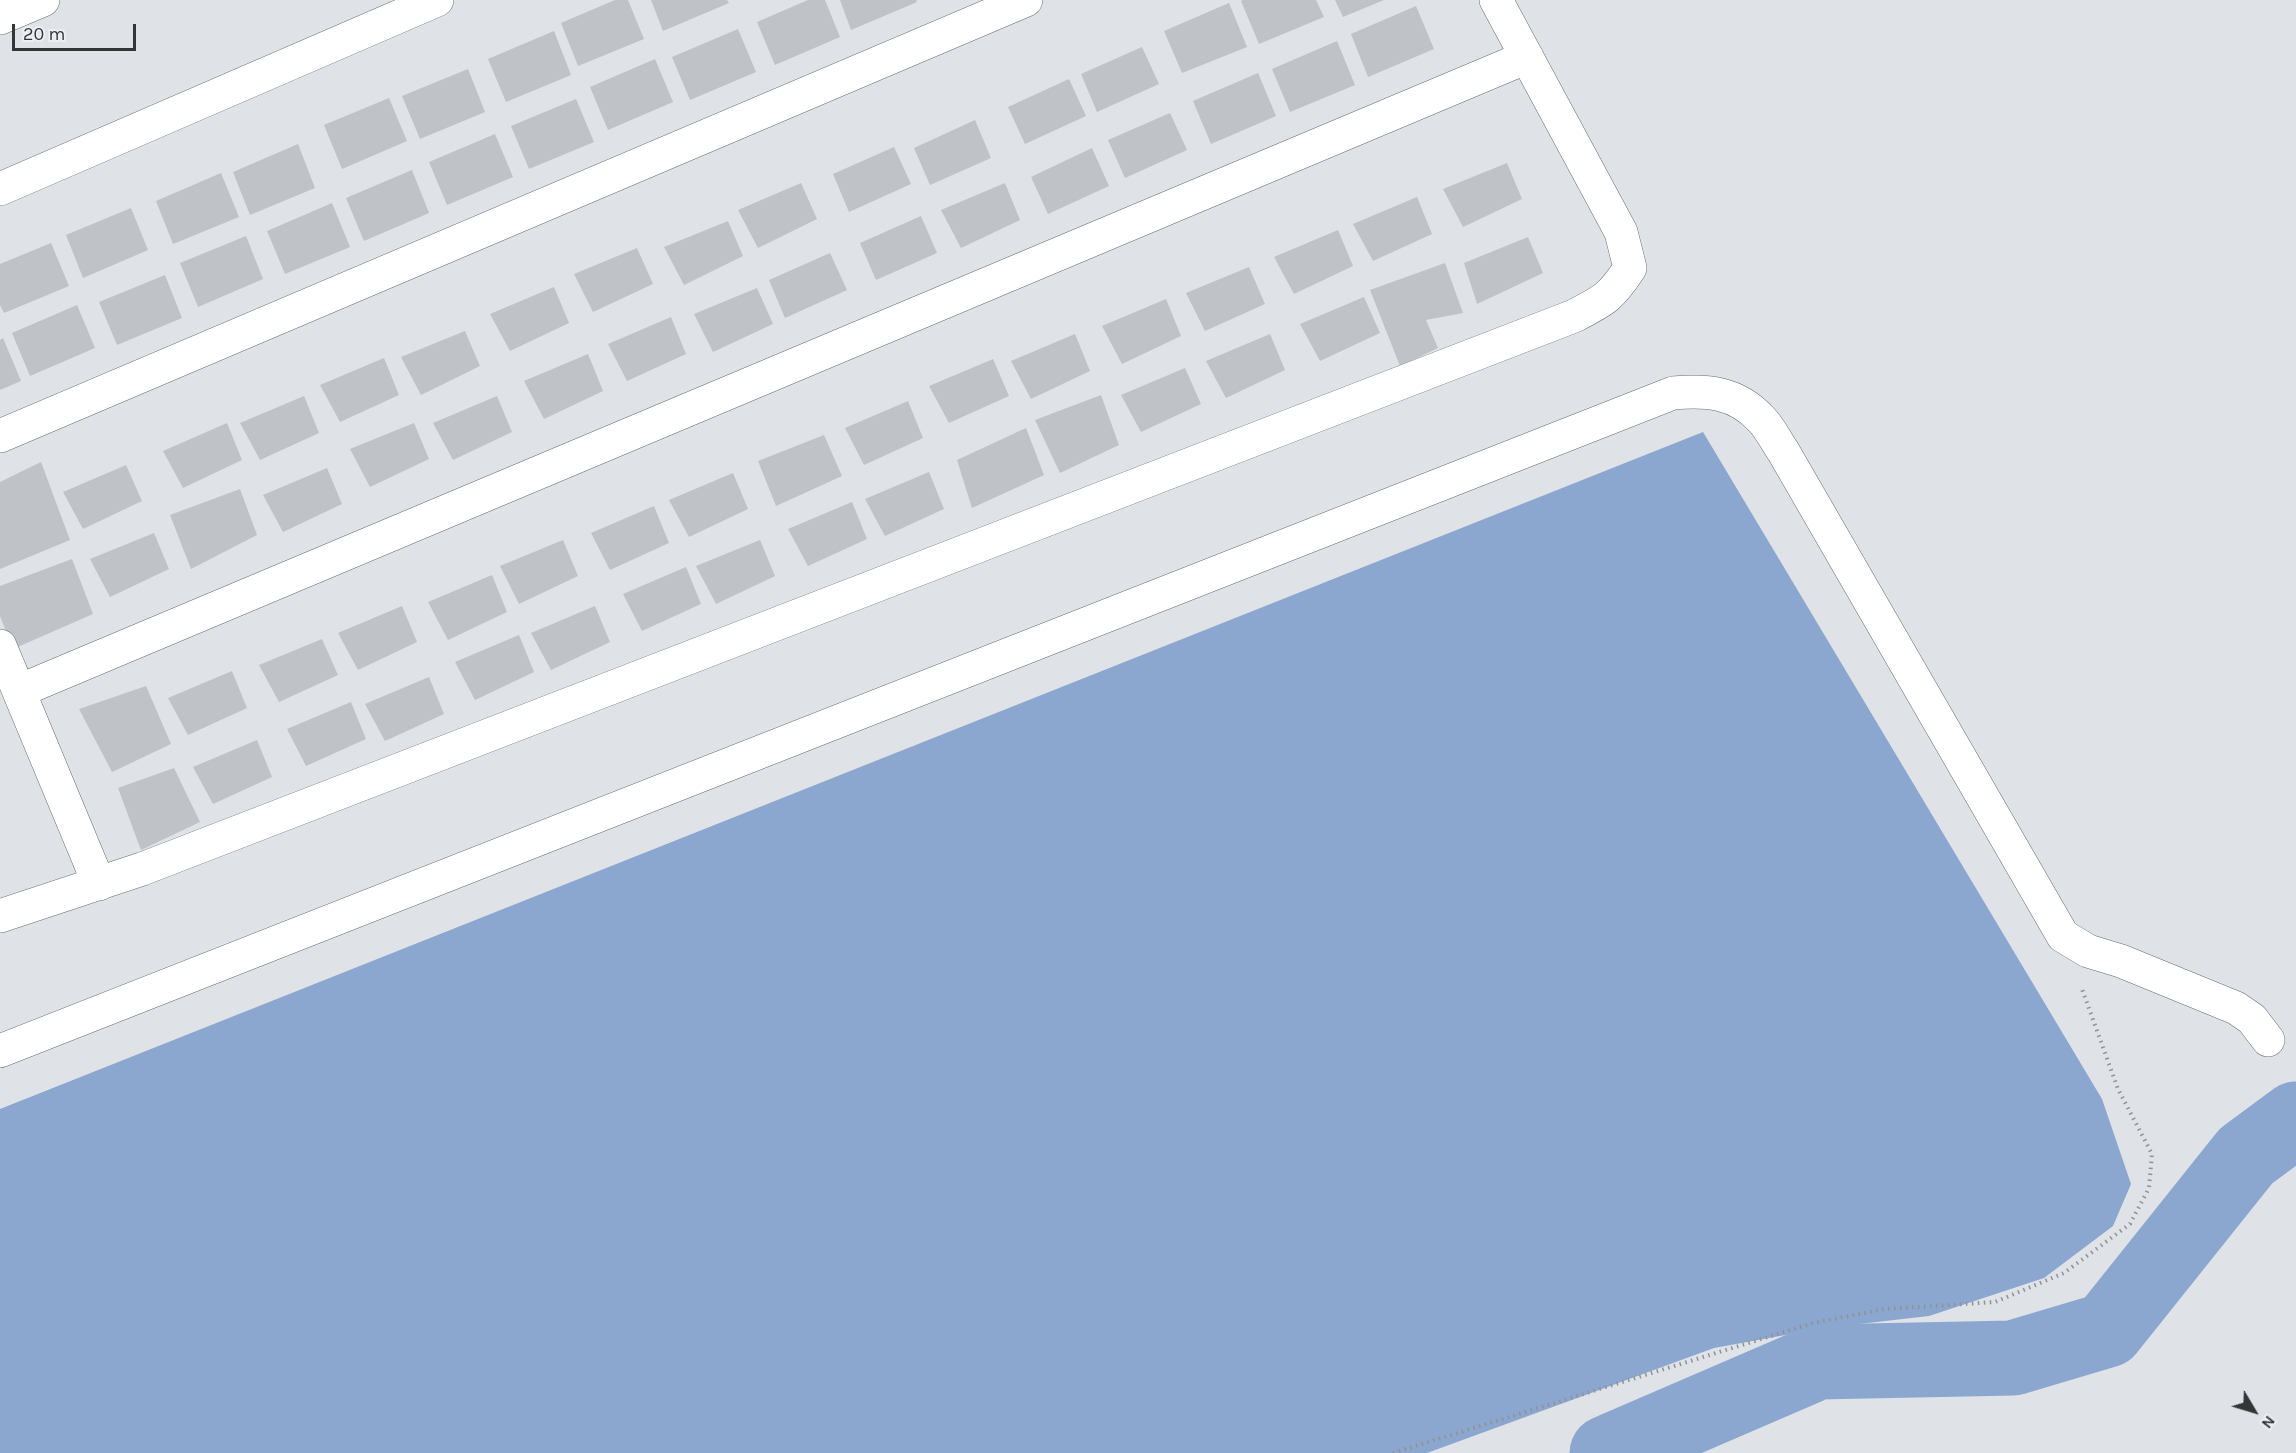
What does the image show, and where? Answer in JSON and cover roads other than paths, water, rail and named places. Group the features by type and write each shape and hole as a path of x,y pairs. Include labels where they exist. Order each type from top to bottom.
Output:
{"street":[{"path":"0,18 43,0"},
{"path":"0,189 437,0"},
{"path":"0,436 1026,0"},
{"path":"0,916 99,885 1574,316 1601,302 1616,290 1630,268 1621,232 1496,0"},
{"path":"19,691 1527,57"},
{"path":"0,1051 1673,393 1702,391 1733,398 1761,419 1777,443 2063,936 2088,951 2121,961 2236,1008 2252,1019 2268,1040"},
{"path":"0,646 99,885"}],"water":[{"path":"1703,432 2102,1099 2131,1184 2113,1226 2044,1278 1929,1316 1824,1328 1714,1348 1427,1453 0,1453 0,1109"}],"waterway":[{"path":"1607,1453 1818,1362 2013,1358 2107,1330 2246,1156 2296,1119"}]}
